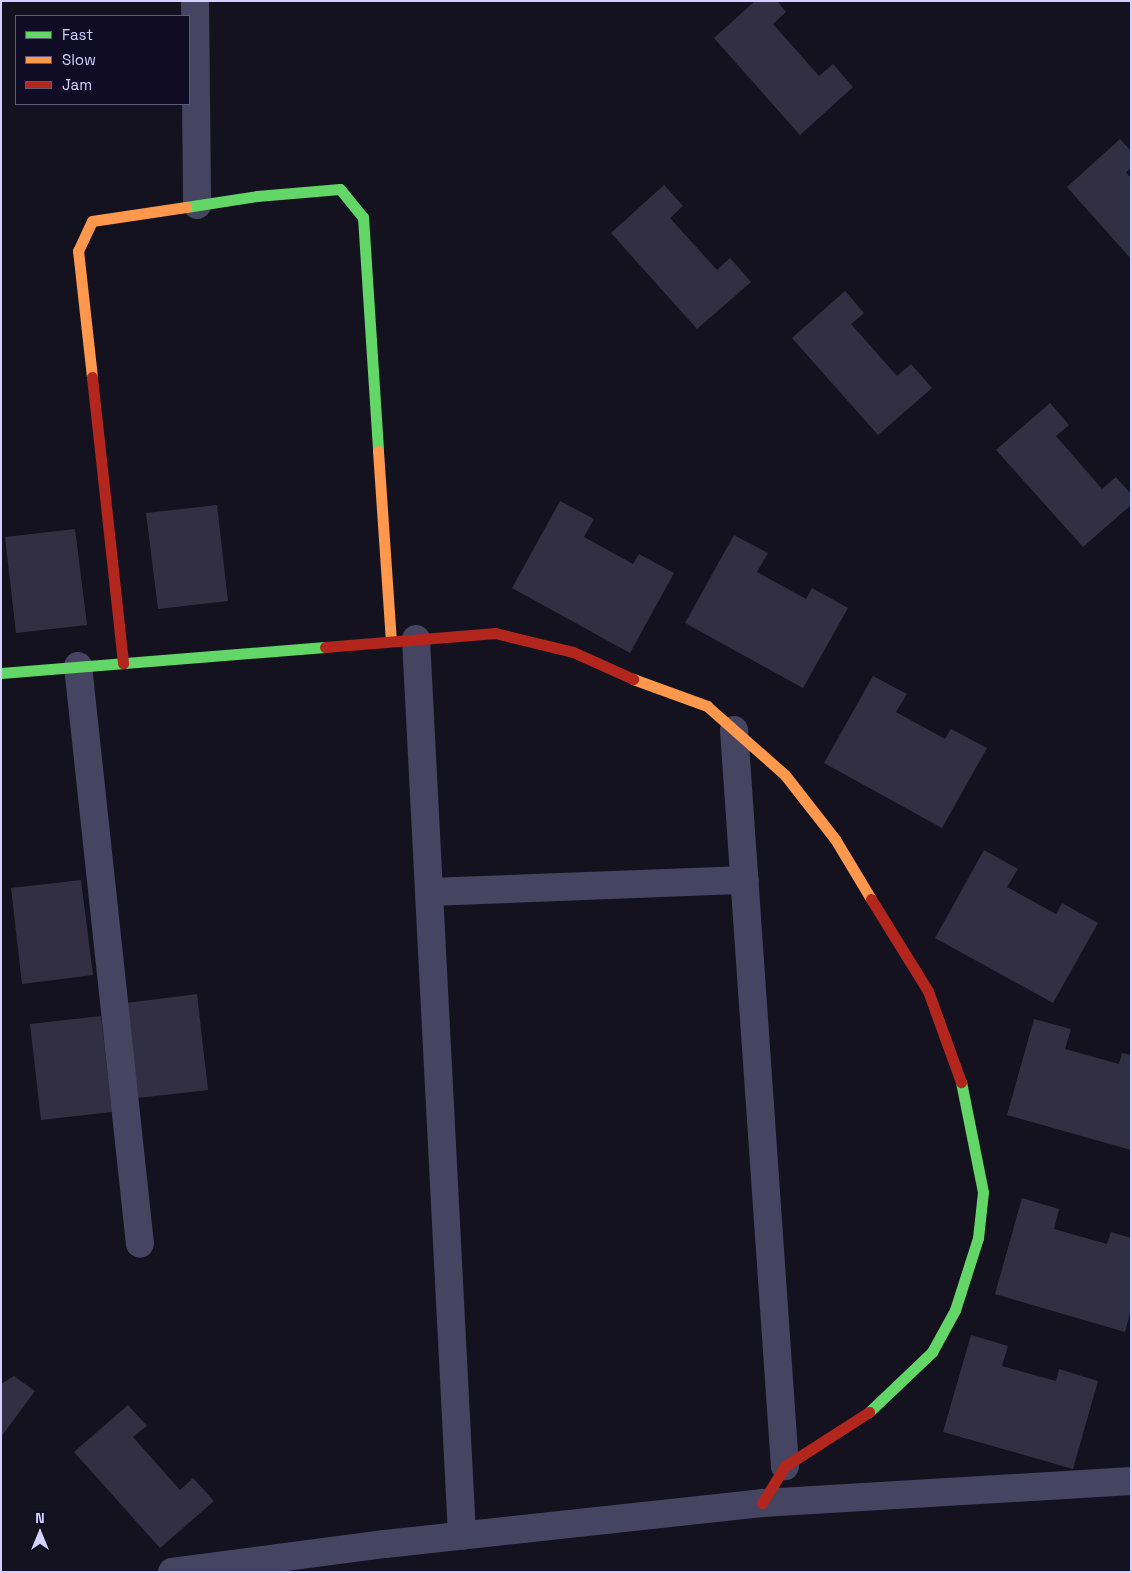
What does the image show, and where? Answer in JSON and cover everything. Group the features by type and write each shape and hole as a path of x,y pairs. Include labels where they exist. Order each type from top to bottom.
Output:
{"street":[{"path":"194,1 197,205"},
{"path":"123,663 78,251 92,221 197,205 340,189 363,217 429,892 462,1536"},
{"path":"1,673 495,634 573,652 633,679 707,706 785,775 836,839 928,990 960,1077 983,1192 978,1238 964,1283 955,1310 932,1352 859,1420 785,1466 762,1503"},
{"path":"78,666 140,1244"},
{"path":"734,730 785,1466"},
{"path":"429,892 744,880"},
{"path":"172,1572 462,1536 762,1503 1131,1481"}],"building":[{"path":"755,1 777,1 786,12 773,24 819,76 833,64 853,87 800,135 714,38"},
{"path":"1120,139 1131,151 1131,168 1126,172 1131,178 1131,259 1067,187"},
{"path":"664,185 683,206 670,218 717,270 730,258 751,282 697,329 611,233"},
{"path":"845,291 864,313 851,324 897,376 911,364 932,388 878,435 792,338"},
{"path":"1050,403 1069,425 1056,436 1102,489 1116,477 1131,494 1131,505 1083,547 996,450"},
{"path":"560,501 594,519 584,537 633,564 639,554 674,573 630,653 512,588"},
{"path":"217,505 228,601 158,609 146,513"},
{"path":"75,529 87,625 16,633 5,537"},
{"path":"734,535 768,553 757,572 806,599 812,588 848,608 803,688 685,623"},
{"path":"873,676 907,694 896,712 945,739 951,729 987,748 942,828 824,763"},
{"path":"984,850 1018,869 1007,887 1056,914 1062,903 1098,923 1053,1003 935,938"},
{"path":"81,880 93,975 22,984 11,888"},
{"path":"197,994 208,1090 138,1098 126,1003"},
{"path":"101,1016 112,1112 41,1120 30,1024"},
{"path":"1034,1019 1071,1029 1065,1049 1119,1064 1122,1053 1131,1055 1131,1150 1007,1115"},
{"path":"1022,1198 1059,1209 1054,1229 1107,1244 1111,1232 1131,1238 1131,1310 1125,1332 995,1294"},
{"path":"971,1335 1008,1346 1002,1366 1056,1381 1059,1369 1098,1381 1073,1469 943,1432"},
{"path":"14,1376 35,1391 1,1437 1,1384"},
{"path":"128,1405 147,1426 133,1437 180,1490 193,1478 214,1501 160,1548 74,1452"}],"traffic: fast":[{"path":"186,207 257,196 340,189 363,217 378,451"},
{"path":"1,673 325,647"},
{"path":"869,1412 932,1352 955,1310 978,1238 983,1192 961,1082"}],"traffic: slow":[{"path":"92,377 78,251 92,221 186,207"},
{"path":"378,451 391,641"},
{"path":"633,679 707,706 785,775 835,839 871,899"}],"traffic: jam":[{"path":"92,377 123,663"},
{"path":"325,647 495,633 573,652 633,679"},
{"path":"871,899 928,991 961,1082"},
{"path":"762,1503 785,1466 869,1412"}]}
